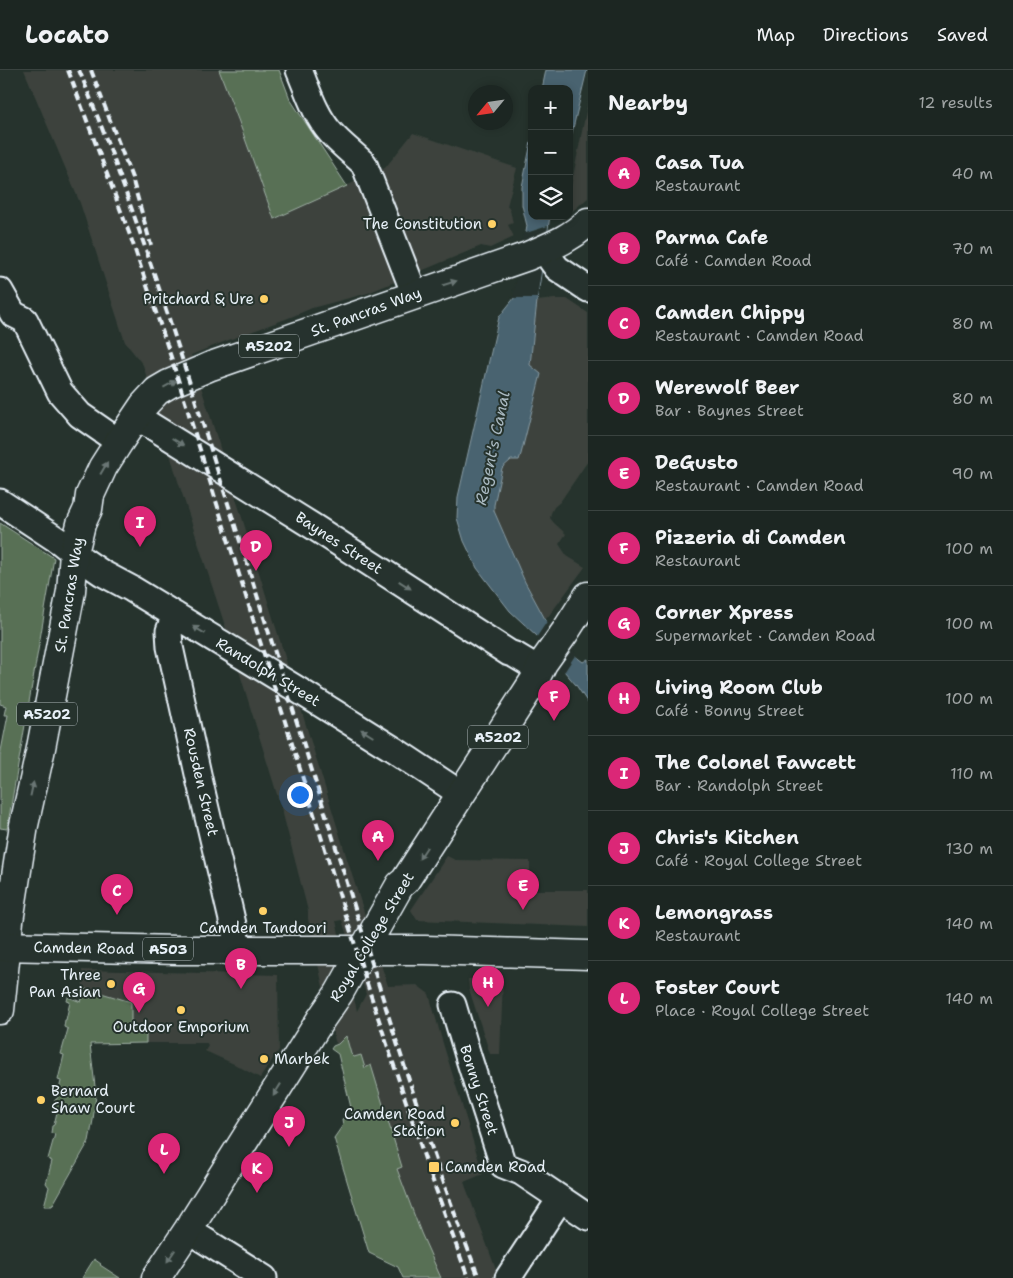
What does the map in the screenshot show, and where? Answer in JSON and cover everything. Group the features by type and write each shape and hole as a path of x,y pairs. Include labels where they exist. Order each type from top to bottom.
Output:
{"main road":[{"name":"St. Pancras Way","path":"0,1010 3,946 24,825 72,591 74,553 81,524 88,509 90,495 104,467 144,405 157,392 169,384 211,366 510,263 558,244 588,222"},
{"name":"Royal College Street","path":"156,1278 316,1027 340,993 400,885 405,881 584,602"},
{"name":"Camden Road","path":"3,946 365,950 588,955"}],"street":[{"path":"299,70 322,121 330,133 364,164 415,295"},
{"path":"546,249 557,268 588,289"},
{"path":"0,291 6,320 25,320 60,392 80,415 120,442"},
{"name":"Baynes Street","path":"136,418 314,526 509,654 542,666"},
{"name":"Randolph Street","path":"0,502 59,541 102,574 132,589 340,716 461,794"},
{"name":"Rousden Street","path":"175,615 169,631 170,647 240,950"},
{"name":"Bonny Street","path":"453,1005 503,1165 521,1172 588,1217"},
{"path":"508,1278 560,1198"},
{"path":"188,1230 264,1278"}],"shaded area":[{"path":"24,70 219,70 274,219 385,168 413,133 517,168 507,206 513,223 508,225 514,237 490,248 481,246 368,293 312,308 191,355 388,986 417,985 429,994 483,1174 464,1182 499,1278 403,1278 398,1267 369,1253 357,1208 334,1138 343,1125 342,1119 353,1116 338,1054 331,1049 337,1044 308,919 308,911 283,814 143,365 125,342 80,203","holes":["342,920 366,994 357,1011 336,921"]},
{"path":"588,102 588,198 573,211 573,176"},
{"path":"567,299 588,313 588,461 560,502 554,507 550,518 566,534 559,544 567,556 585,567 545,619 525,582 494,511 494,505 502,468 511,460 534,403 541,375 530,365 537,301"},
{"path":"447,856 455,860 530,861 530,890 588,890 588,927 417,920 411,910"},
{"path":"82,970 278,975 279,1050 260,1078 205,1051 208,1046 207,1043 146,1043 146,1028 131,1024 131,1002 83,988"},
{"path":"468,979 503,980 500,1054 490,1054 469,989"}],"green space":[{"path":"219,70 279,70 290,99 347,186 274,219"},
{"path":"0,523 54,558 7,829 0,828 0,756 8,715 4,715 6,706 0,704"},
{"path":"85,989 131,1002 131,1024 146,1028 146,1043 90,1044 96,1095 89,1141 52,1206 44,1206 49,1187 46,1183 52,1161 48,1159 55,1134 51,1133 52,1126 54,1125 58,1108 54,1106 61,1081 58,1080 64,1055 61,1054 68,1029 64,1027 70,1002 67,1001 68,997 81,1002"},
{"path":"346,1036 351,1054 354,1057 361,1055 365,1068 371,1065 402,1167 397,1169 421,1233 441,1278 403,1278 398,1267 369,1253 334,1138 343,1125 342,1119 353,1116 338,1054 331,1049"},
{"path":"94,1259 100,1265 120,1278 82,1278"}],"water":[{"path":"546,70 587,70 573,128 573,85 543,85"},
{"name":"Regent's Canal","path":"528,157 528,220 549,220 537,301 530,365 541,374 519,460 511,460 502,468 494,511 525,582 545,619 575,656 583,662 588,659 588,703 537,636 510,611 477,568 464,541 457,518 458,497 499,317 515,297 527,226 522,205 522,187"}],"pier":[{"path":"548,226 537,298 511,298 513,296 523,234"},
{"path":"548,620 576,654 563,674 536,638"}],"railway":[{"path":"68,70 131,238 171,357 370,993 425,1159 468,1278"},
{"path":"79,70 117,168 169,318 397,1044 428,1138 479,1278"},
{"path":"91,70 132,178 151,245"}],"place":[{"name":"The Constitution","path":"492,224"},
{"name":"Pritchard & Ure","path":"264,299"},
{"name":"The Colonel Fawcett","path":"140,547"},
{"name":"Werewolf Beer","path":"256,571"},
{"name":"Pizzeria di Camden","path":"554,721"},
{"name":"Casa Tua","path":"378,861"},
{"name":"DeGusto","path":"523,910"},
{"name":"Camden Tandoori","path":"263,911"},
{"name":"Camden Chippy","path":"117,915"},
{"name":"Three Pan Asian","path":"111,984"},
{"name":"Parma Cafe","path":"241,989"},
{"name":"Living Room Club","path":"488,1007"},
{"name":"Outdoor Emporium","path":"181,1010"},
{"name":"Corner Xpress","path":"139,1013"},
{"name":"Marbek","path":"264,1059"},
{"name":"Bernard Shaw Court","path":"41,1100"},
{"name":"Camden Road Station","path":"455,1123"},
{"name":"Chris's Kitchen","path":"289,1147"},
{"name":"Camden Road","path":"434,1167"},
{"name":"Foster Court","path":"164,1174"},
{"name":"Lemongrass","path":"257,1193"}]}
